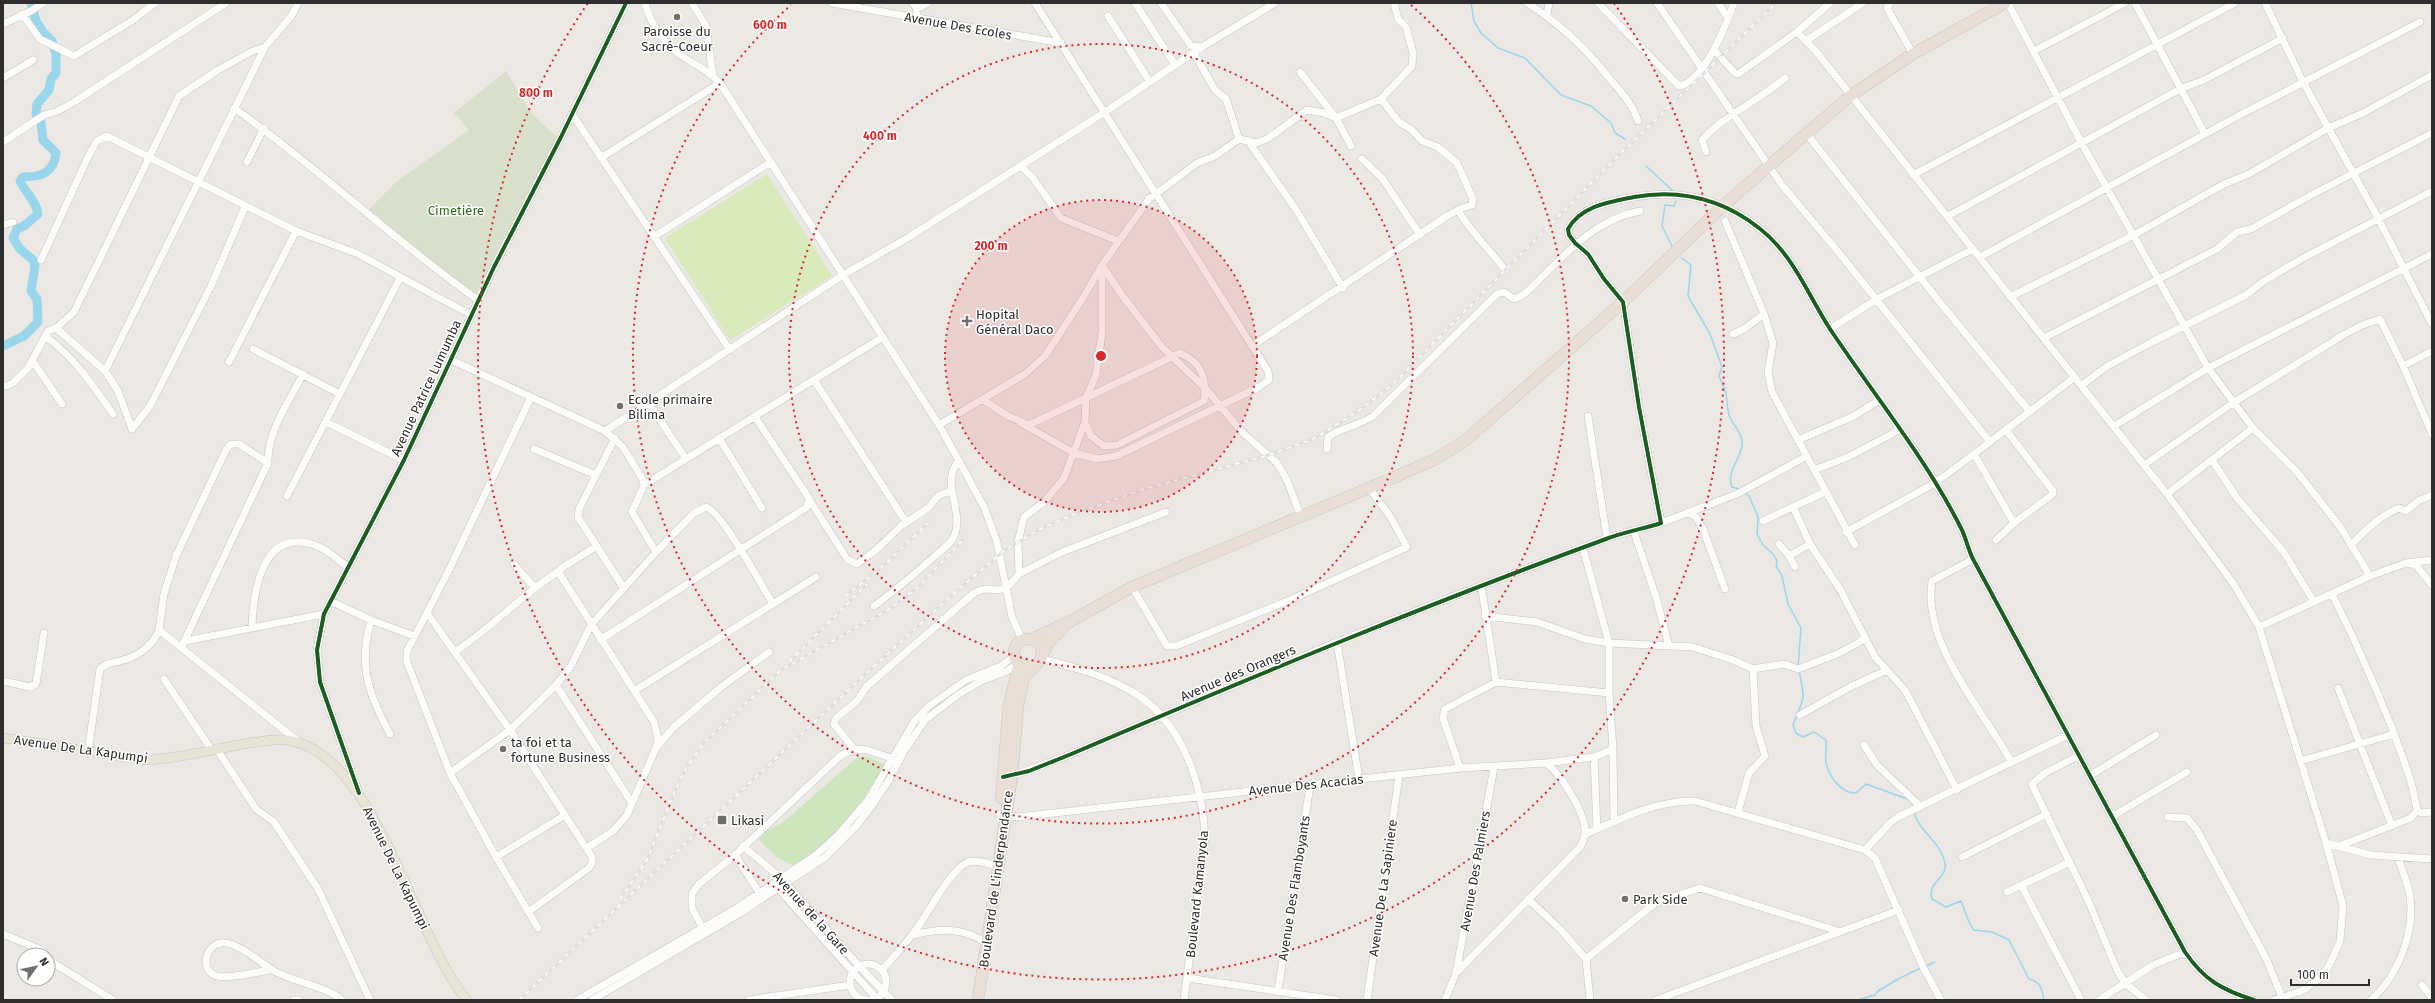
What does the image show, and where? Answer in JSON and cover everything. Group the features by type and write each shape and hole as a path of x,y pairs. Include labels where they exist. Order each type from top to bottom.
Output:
{"highway":[{"path":"1027,640 1040,645 1039,660 1028,668 1017,661 1015,646 1027,640 1071,622 1132,587 1434,460 1466,440 1623,302 1724,205 1850,96 1913,54 2007,3"},
{"name":"Boulevard de L'inderpendance","path":"978,1000 1007,777 1022,682 1027,672 1039,660 1049,642 1071,622"},
{"name":"Boulevard de L'inderpendance","path":"1007,777 1009,705 1017,661"},
{"name":"Boulevard de L'inderpendance","path":"971,1000 980,939 995,865"}],"main road":[{"name":"Avenue De La Kapumpi","path":"3,738 135,759 160,760 213,749 276,740 299,742 318,752 360,793 386,842 444,966 467,1000"}],"street":[{"path":"3,24 31,11 43,3"},
{"path":"22,14 40,39 74,56 128,23 155,3"},
{"path":"3,142 44,115 58,111 226,3"},
{"path":"105,372 265,47 292,15 298,3"},
{"name":"Avenue Patrice Lumumba","path":"360,793 320,682 317,650 324,614 404,460 478,300 626,3"},
{"path":"645,3 655,25 671,47 720,82 939,425 984,507 997,542 1012,617 1027,640"},
{"path":"692,3 706,26 713,76"},
{"name":"Avenue Des Ecoles","path":"832,3 1061,43"},
{"path":"918,19 915,6 928,3"},
{"path":"983,400 1074,453 1097,459 1116,456 1269,380 1268,371 1035,3"},
{"path":"1135,3 1175,65"},
{"path":"1161,3 1191,46 1202,47"},
{"path":"605,431 843,275 909,237 1105,112 1202,47 1275,3"},
{"path":"1239,138 1256,143 1267,139 1308,110 1324,113 1336,118 1381,99 1412,66 1413,59 1406,27 1398,20 1394,3"},
{"path":"1527,3 1547,15 1572,36 1601,65 1635,111 1638,121"},
{"path":"1547,15 1549,3"},
{"path":"1598,3 1679,86 1684,85 1703,68 1714,50 1734,3"},
{"path":"1657,3 1703,68 1731,114 1768,167 1877,299 1990,442"},
{"path":"1718,3 1728,18"},
{"path":"1714,50 1736,74 1797,32 1830,3"},
{"path":"1807,40 1863,3"},
{"path":"2007,3 2106,188 2159,278 2183,326 2208,368 2252,428 2298,473 2351,545 2370,576"},
{"path":"2034,51 2125,3"},
{"path":"2135,3 2180,90 2205,134"},
{"path":"1913,175 2235,3"},
{"path":"2265,3 2284,38 2303,82 2378,218 2432,324"},
{"path":"1887,4 1913,54"},
{"path":"1108,16 1150,82"},
{"path":"1980,257 2205,134 2420,22"},
{"path":"1797,32 1807,40 1913,175 1948,216 2010,297 2082,385 2167,494 2233,583 2259,627 2326,843 2343,906 2340,941 2330,966 2321,977 2304,990 2274,1000"},
{"path":"1948,216 2081,142 2284,38"},
{"path":"3,387 13,383 21,376 32,360 48,331 56,328 74,312 178,96 218,70 253,51 265,47"},
{"path":"1194,53 1215,90 1226,99 1239,138"},
{"path":"3,78 34,60"},
{"path":"1300,72 1336,118 1350,146"},
{"path":"2010,297 2134,235 2224,184 2249,174 2328,128 2363,113 2432,76"},
{"path":"1706,152 1702,140 1731,114 1770,91 1785,78"},
{"path":"602,157 720,82"},
{"path":"1252,346 1342,288 1420,234 1458,210 1472,205 1472,198 1457,163 1438,147 1422,141 1412,130 1399,122 1381,99"},
{"path":"234,108 264,128 433,268 478,300"},
{"path":"572,114 730,350"},
{"path":"248,162 264,128"},
{"path":"1806,133 1920,278 2030,412"},
{"path":"2044,338 2217,249 2242,229 2251,229 2353,172 2432,133"},
{"path":"41,260 64,206 97,141 107,136 245,207 296,231 356,253 471,315"},
{"path":"939,425 1025,374 1045,356 1118,241 1155,193 1177,180 1197,163 1215,156 1239,138"},
{"path":"1248,141 1295,208 1342,288"},
{"path":"1362,159 1382,178 1420,234"},
{"path":"655,236 772,162"},
{"path":"1021,166 1033,178 1061,218 1118,241"},
{"path":"2082,385 2106,368 2183,326 2246,295 2264,281 2303,258 2432,191"},
{"path":"1661,523 1639,407 1623,302 1604,279 1588,254 1575,243 1568,232 1574,218 1585,211 1611,201 1644,195 1666,194 1686,195 1724,205 1759,227 1781,248 1830,329 1901,429 1962,529 1973,559 2186,952 2198,970 2232,997 2254,1000"},
{"path":"56,328 105,372 118,391 132,429 150,406 211,286 245,207"},
{"path":"1458,210 1478,240 1489,249 1505,270"},
{"path":"1327,449 1328,438 1343,428 1356,426 1373,416 1497,294 1504,292 1514,299 1517,298 1533,285 1575,243 1615,217 1640,210"},
{"path":"1725,221 1764,314 1773,343 1768,372 1772,392 1846,532 1855,545"},
{"path":"3,225 13,222"},
{"path":"228,362 296,231"},
{"path":"1830,329 1877,299 1920,278 1973,249"},
{"path":"2114,426 2208,368 2432,254"},
{"path":"1102,265 1121,294 1172,356 1206,389 1218,406 1242,432 1277,463 1287,480 1301,517"},
{"path":"1019,574 1018,542 1024,517 1044,502 1064,478 1085,422 1086,398 1096,375 1102,332 1102,265"},
{"path":"286,496 326,422 373,327 400,278"},
{"path":"1733,334 1744,329 1764,314"},
{"path":"2144,465 2233,403 2345,334 2380,319 2403,366 2432,434"},
{"path":"45,336 60,347 82,369 113,414"},
{"path":"656,552 632,512 644,485 882,337"},
{"path":"253,349 340,394"},
{"path":"2403,366 2432,351"},
{"path":"1021,423 1029,425 1038,422 1180,353 1193,359 1202,372 1206,389 1204,401 1117,445 1104,446 1091,436 1085,422"},
{"path":"32,360 62,404"},
{"path":"451,360 605,431 615,438 641,475 644,485"},
{"path":"181,648 268,463 267,450 271,437 303,374"},
{"path":"1846,532 1935,483 2075,377"},
{"path":"814,380 906,522"},
{"path":"531,397 427,614 414,636 407,651 407,662 450,772 496,857 538,928"},
{"path":"1798,440 1854,416 1881,399"},
{"path":"648,402 686,459"},
{"path":"1588,416 1607,538"},
{"path":"755,417 809,498 847,559 857,564 876,550 906,522 928,508 939,495 952,491"},
{"path":"326,422 404,460"},
{"path":"2167,494 2252,428"},
{"path":"1814,470 1848,457 1901,429"},
{"path":"1996,540 2014,523 2053,494 2053,491 2006,430"},
{"path":"615,438 579,509 578,517 624,587"},
{"path":"719,438 762,508"},
{"path":"88,752 100,669 103,665 121,661 149,646 155,639 159,630 164,594 176,556 226,450 231,444 239,444 268,463"},
{"path":"534,450 596,475"},
{"path":"1974,454 2014,523"},
{"name":"Avenue des Orangers","path":"1007,777 1069,755 1337,642 1607,538 1634,532 1661,523 1737,494 1807,456"},
{"path":"2212,460 2237,498 2283,551 2314,602"},
{"path":"874,606 900,588 952,540 956,526 950,478 952,468 959,461"},
{"path":"1132,587 1167,646 1176,646 1290,600 1406,547 1390,516 1369,488"},
{"path":"1763,521 1825,492"},
{"path":"2351,545 2369,526 2389,512 2399,508 2406,511 2418,501 2432,495"},
{"path":"600,640 807,507 809,498"},
{"path":"1793,506 1810,544 1841,591 1875,657 1905,690 1957,790"},
{"path":"450,772 510,730 556,685 571,666 591,625 656,552 694,513 706,507 717,514 773,604"},
{"path":"854,749 834,724 836,718 857,701 866,688 913,644 974,593 983,588 996,590 1006,588 1019,574 1062,552 1166,512"},
{"path":"1688,512 1696,517 1703,529 1725,589"},
{"path":"1634,532 1656,597 1669,646"},
{"path":"252,628 252,604 265,562 280,547 304,543 317,546 348,567"},
{"path":"1779,544 1789,556 1795,567"},
{"path":"1789,556 1810,544"},
{"path":"456,651 480,635 534,587 597,546"},
{"path":"1583,548 1609,643 1609,693 1613,749 1614,822"},
{"path":"1973,559 1932,581 1933,622 1954,670 2011,761"},
{"path":"2259,627 2370,576 2406,563 2432,560"},
{"path":"2406,563 2415,564 2432,584"},
{"path":"514,564 534,587"},
{"path":"559,571 600,640 654,722 658,739 656,748 627,815 614,831 587,848"},
{"path":"634,691 816,577"},
{"path":"1480,588 1482,590 1496,682"},
{"path":"2332,594 2382,702 2412,786 2417,810 2420,813 2432,812"},
{"path":"330,601 371,620 414,636"},
{"path":"185,641 324,614"},
{"path":"427,614 456,651 510,730 587,848 592,862 589,868 528,912"},
{"path":"1485,616 1537,622 1585,639 1609,643 1693,647 1713,652 1752,669 1784,664 1798,669 1837,654 1865,639"},
{"path":"371,620 364,650 364,669 370,692 390,734"},
{"path":"159,630 299,742"},
{"path":"3,681 30,688 36,684 44,633"},
{"path":"1337,642 1359,780"},
{"path":"656,748 674,727 721,686 769,652"},
{"name":"Boulevard Kamanyola","path":"1039,660 1086,671 1120,684 1137,694 1161,716 1182,747 1196,778 1200,795 1205,838 1184,1000"},
{"path":"592,1000 785,881 858,817 896,759 914,722 929,706 966,680 980,678 1001,666 1017,661"},
{"path":"1738,812 1749,773 1765,756 1756,726 1752,669"},
{"path":"1800,715 1850,687 1887,670"},
{"path":"164,679 256,809 274,822 318,890 370,1000"},
{"path":"1460,768 1443,718 1445,709 1496,682 1609,693"},
{"path":"556,685 632,803"},
{"path":"2338,688 2392,826"},
{"path":"2300,761 2394,734"},
{"path":"1866,850 1890,823 1905,814 1957,790 2011,761 2068,735"},
{"path":"2091,775 2156,735"},
{"path":"1864,745 1877,765 1919,808"},
{"path":"704,931 692,908 692,894 698,884 735,855 840,756 854,749 867,750 896,759"},
{"name":"Avenue Des Acacias","path":"1002,814 1018,817 1200,795 1310,786 1460,768 1494,768 1546,763 1594,757 1613,749"},
{"path":"2080,755 2034,780 2033,787 2070,862 2109,954 2125,983 2146,1000"},
{"path":"1594,757 1596,829"},
{"path":"1445,1000 1456,973 1581,846 1586,834 1584,824 1560,775 1546,763"},
{"name":"Avenue Des Palmiers","path":"1456,973 1494,768"},
{"path":"2113,816 2187,772"},
{"name":"Avenue De La Sapiniere","path":"1367,1000 1399,776"},
{"name":"Avenue Des Flamboyants","path":"1278,990 1310,786"},
{"path":"1586,834 1614,822 1677,800 1695,801 1738,812 1866,850 1875,858 1923,967 1941,1000"},
{"path":"2339,846 2411,818 2417,810"},
{"path":"1962,857 2047,814"},
{"path":"496,857 565,815"},
{"path":"2168,817 2187,818 2197,830 2267,960 2282,998"},
{"path":"2326,843 2370,855 2432,859"},
{"name":"Avenue de la Gare","path":"743,846 785,881 859,966 884,991"},
{"path":"735,855 761,896"},
{"path":"2371,1000 2389,982 2408,934 2410,896 2398,858"},
{"path":"882,970 912,935 956,872 968,862 976,861 995,865"},
{"path":"2007,892 2070,862"},
{"path":"2021,886 2081,1000"},
{"path":"777,887 852,973 877,999"},
{"path":"1586,960 1656,903 1700,888 1841,932"},
{"path":"1528,899 1561,930 1586,960 1590,1000"},
{"path":"1656,1000 1899,910"},
{"path":"912,935 940,929 954,930 980,939"},
{"path":"578,1000 704,931"},
{"path":"3,934 34,947"},
{"path":"272,969 223,977 211,973 206,961 208,951 222,942 232,945 272,969 309,986 336,994 342,1000"},
{"path":"2099,1000 2153,965 2186,952"},
{"path":"873,964 882,970 886,980 884,991 877,999 866,1000 855,998 850,985 852,973 859,966 873,964"},
{"path":"56,965 113,1000"},
{"path":"1188,978 1278,990 1336,1000"},
{"path":"749,1000 850,985"},
{"path":"2422,985 2432,998"},
{"path":"884,991 892,1000"},
{"path":"294,1000 299,1000"}],"green space":[{"name":"Cimetière","path":"506,71 532,114 560,140 474,297 367,211 396,182 469,130 454,113"},
{"path":"767,174 832,276 730,340 665,238"},
{"path":"859,756 869,757 887,766 858,808 836,834 811,857 797,867 778,858 759,840 764,832 782,823"}],"waterway":[{"path":"3,346 24,336 38,322 37,299 31,291 35,266 33,260 20,249 13,238 17,229 24,226 38,214 33,201 20,181 23,177 41,175 46,172 53,165 56,153 43,140 41,123 36,114 37,104 49,90 51,79 56,73 56,54 52,41 43,32 36,21 31,3"},
{"path":"1471,3 1474,21 1481,33 1498,48 1525,58 1561,95 1591,106 1611,123 1615,133 1625,139"},
{"path":"1646,166 1673,191"},
{"path":"1673,248 1662,226 1665,205 1674,206 1676,201"},
{"path":"1682,258 1691,265 1688,296 1710,334 1722,367 1719,376 1726,393 1729,415 1740,433 1742,440 1742,446 1731,475 1732,487 1739,489"},
{"path":"1744,492 1749,496 1758,517 1757,534 1763,545 1773,554 1777,561 1776,566 1782,576 1788,604 1801,628 1798,667"},
{"path":"1799,671 1803,689 1803,699 1793,725 1796,733 1803,737 1814,732 1826,740 1827,767 1836,783 1851,793 1856,793 1866,784 1910,800"},
{"path":"1914,812 1920,825 1939,849 1945,863 1944,873 1932,888 1932,899 1946,907 1961,901 1969,922 1974,930 1992,932 2009,940 2029,979 2033,980 2040,986 2044,1000"},
{"path":"1926,966 1935,962"},
{"path":"1858,1000 1875,995 1878,991 1900,978 1921,968"}],"railway":[{"path":"519,1000 858,681 952,595 1005,550 1040,529 1077,513 1144,489 1269,455 1313,439 1354,414 1391,386 1612,162 1776,3"},
{"path":"845,596 878,571 928,523"},
{"path":"620,899 647,860 686,768 704,743 781,670 891,608 917,588 963,540"},
{"path":"789,662 867,584"}],"cycle path":[{"path":"359,793 320,682 317,650 324,614 404,460 494,267 561,137 626,3"},
{"path":"1003,777 1029,771 1069,755 1403,616 1538,564 1613,537 1661,523 1639,407 1623,302 1604,279 1588,254 1575,243 1569,235 1568,229 1580,215 1596,206 1606,203 1651,195 1668,194 1684,196 1715,203 1745,218 1771,238 1791,262 1830,329 1932,476 1947,502 1963,532 1973,559 2185,952 2199,970 2215,983 2232,992 2254,1000"}],"place":[{"name":"Paroisse du Sacré-Coeur","path":"677,17"},
{"name":"Hopital Général Daco","path":"967,321"},
{"name":"Ecole primaire Bilima","path":"620,406"},
{"name":"ta foi et ta fortune Business","path":"503,749"},
{"name":"Likasi","path":"722,820"},
{"name":"Park Side","path":"1625,899"}]}
